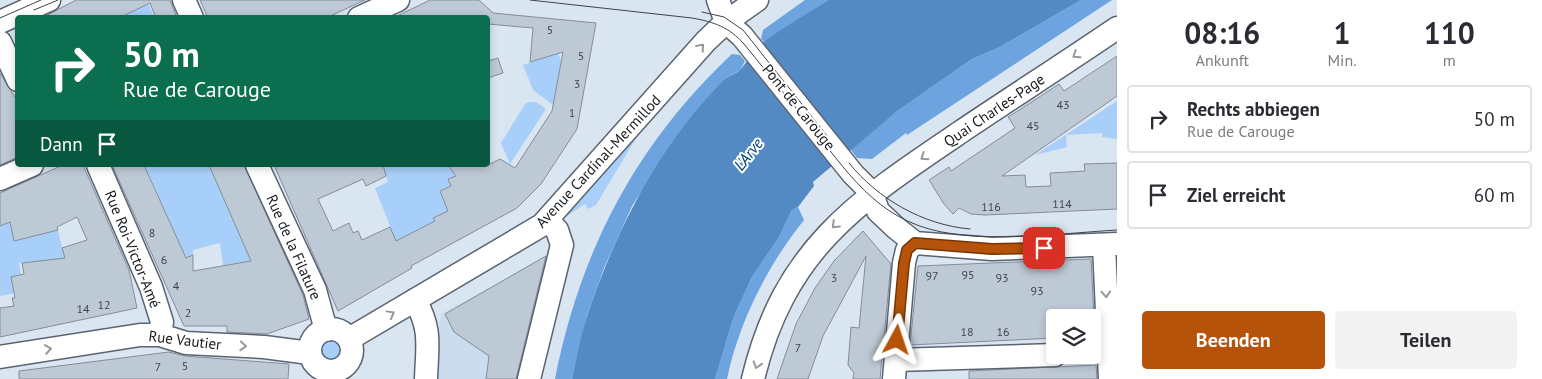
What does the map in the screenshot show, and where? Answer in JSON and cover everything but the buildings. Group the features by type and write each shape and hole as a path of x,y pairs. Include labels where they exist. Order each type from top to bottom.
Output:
{"street":[{"path":"184,0 191,15"},
{"path":"366,15 398,0"},
{"path":"718,0 726,22"},
{"name":"Avenue Cardinal-Mermillod","path":"349,339 523,237 547,220 706,41 726,22 757,0"},
{"path":"16,15 35,7"},
{"path":"0,22 15,16"},
{"name":"Pont de Carouge","path":"726,22 747,42 853,174 872,193 878,211 915,243"},
{"name":"Quai Charles-Page","path":"753,379 772,320 796,274 810,253 831,230 872,193 1117,28"},
{"path":"0,42 15,74"},
{"path":"0,179 27,167"},
{"name":"Rue Roi-Victor-Amé","path":"99,167 151,287 162,322 160,335"},
{"name":"Rue de la Filature","path":"258,167 315,290 326,330"},
{"path":"529,379 562,245 557,230 547,220"},
{"path":"1046,356 895,370 904,263 907,250 915,243 992,249 1110,245 1106,353 1110,379"},
{"path":"415,300 426,321 428,333 426,379"},
{"path":"326,330 338,330 349,339 352,347 352,356 348,364 332,375 318,366 310,353 315,337 326,330"},
{"name":"Rue Vautier","path":"0,357 140,335 160,335 186,343 264,347 310,353"}],"shaded area":[{"path":"147,0 153,15 114,15"},
{"path":"805,0 828,0 764,42 761,39 763,30"},
{"path":"1081,0 1112,0 907,135 906,133 872,159 857,158 850,149 896,112 972,59 1000,47"},
{"path":"558,53 561,61 553,105 533,90 523,65"},
{"path":"732,54 740,55 745,61 740,70 726,78 683,128 632,206 604,268 587,315 572,379 555,379 566,332 580,287 597,244 617,202 640,163 667,125"},
{"path":"1117,101 1117,139 1102,137 1102,133 1066,135 1067,147 1035,155"},
{"path":"536,102 546,109 510,164 501,143 525,104"},
{"path":"641,130 596,205 588,209 585,204 561,220"},
{"path":"146,167 210,167 252,261 223,266 220,243 193,250 193,255 186,258"},
{"path":"384,167 449,167 472,201 433,218 435,221 397,241 378,244 394,236 375,188 388,182"},
{"path":"798,207 804,220 778,256 756,295 739,336 727,379 715,379 734,316 752,277 779,237 792,210"},
{"path":"10,222 14,241 38,235 57,227 65,258 19,263 21,275 11,277 16,293 0,296 0,226"},
{"path":"549,254 526,379 431,379 441,314"},
{"path":"331,341 338,344 341,351 338,358 331,361 324,358 321,351 324,344"}],"water":[{"name":"L'Arve","path":"828,0 1081,0 1000,47 972,59 896,112 813,182 814,186 798,207 792,210 779,237 752,277 734,316 715,379 572,379 581,337 612,250 660,159 701,105 724,80 740,70 761,44"}],"tram line":[{"path":"0,18 41,0"},
{"path":"34,10 58,0"},
{"path":"530,0 692,18 707,21 727,29 744,44 857,183 889,211 908,221 929,229 954,234 993,237 1117,230"},
{"path":"702,12 724,17 743,30 828,137"},
{"path":"849,163 874,188 903,208 935,222 970,229"}],"route":[{"path":"897,340 904,263 907,250 915,243 925,242 992,249 1044,248"}]}
